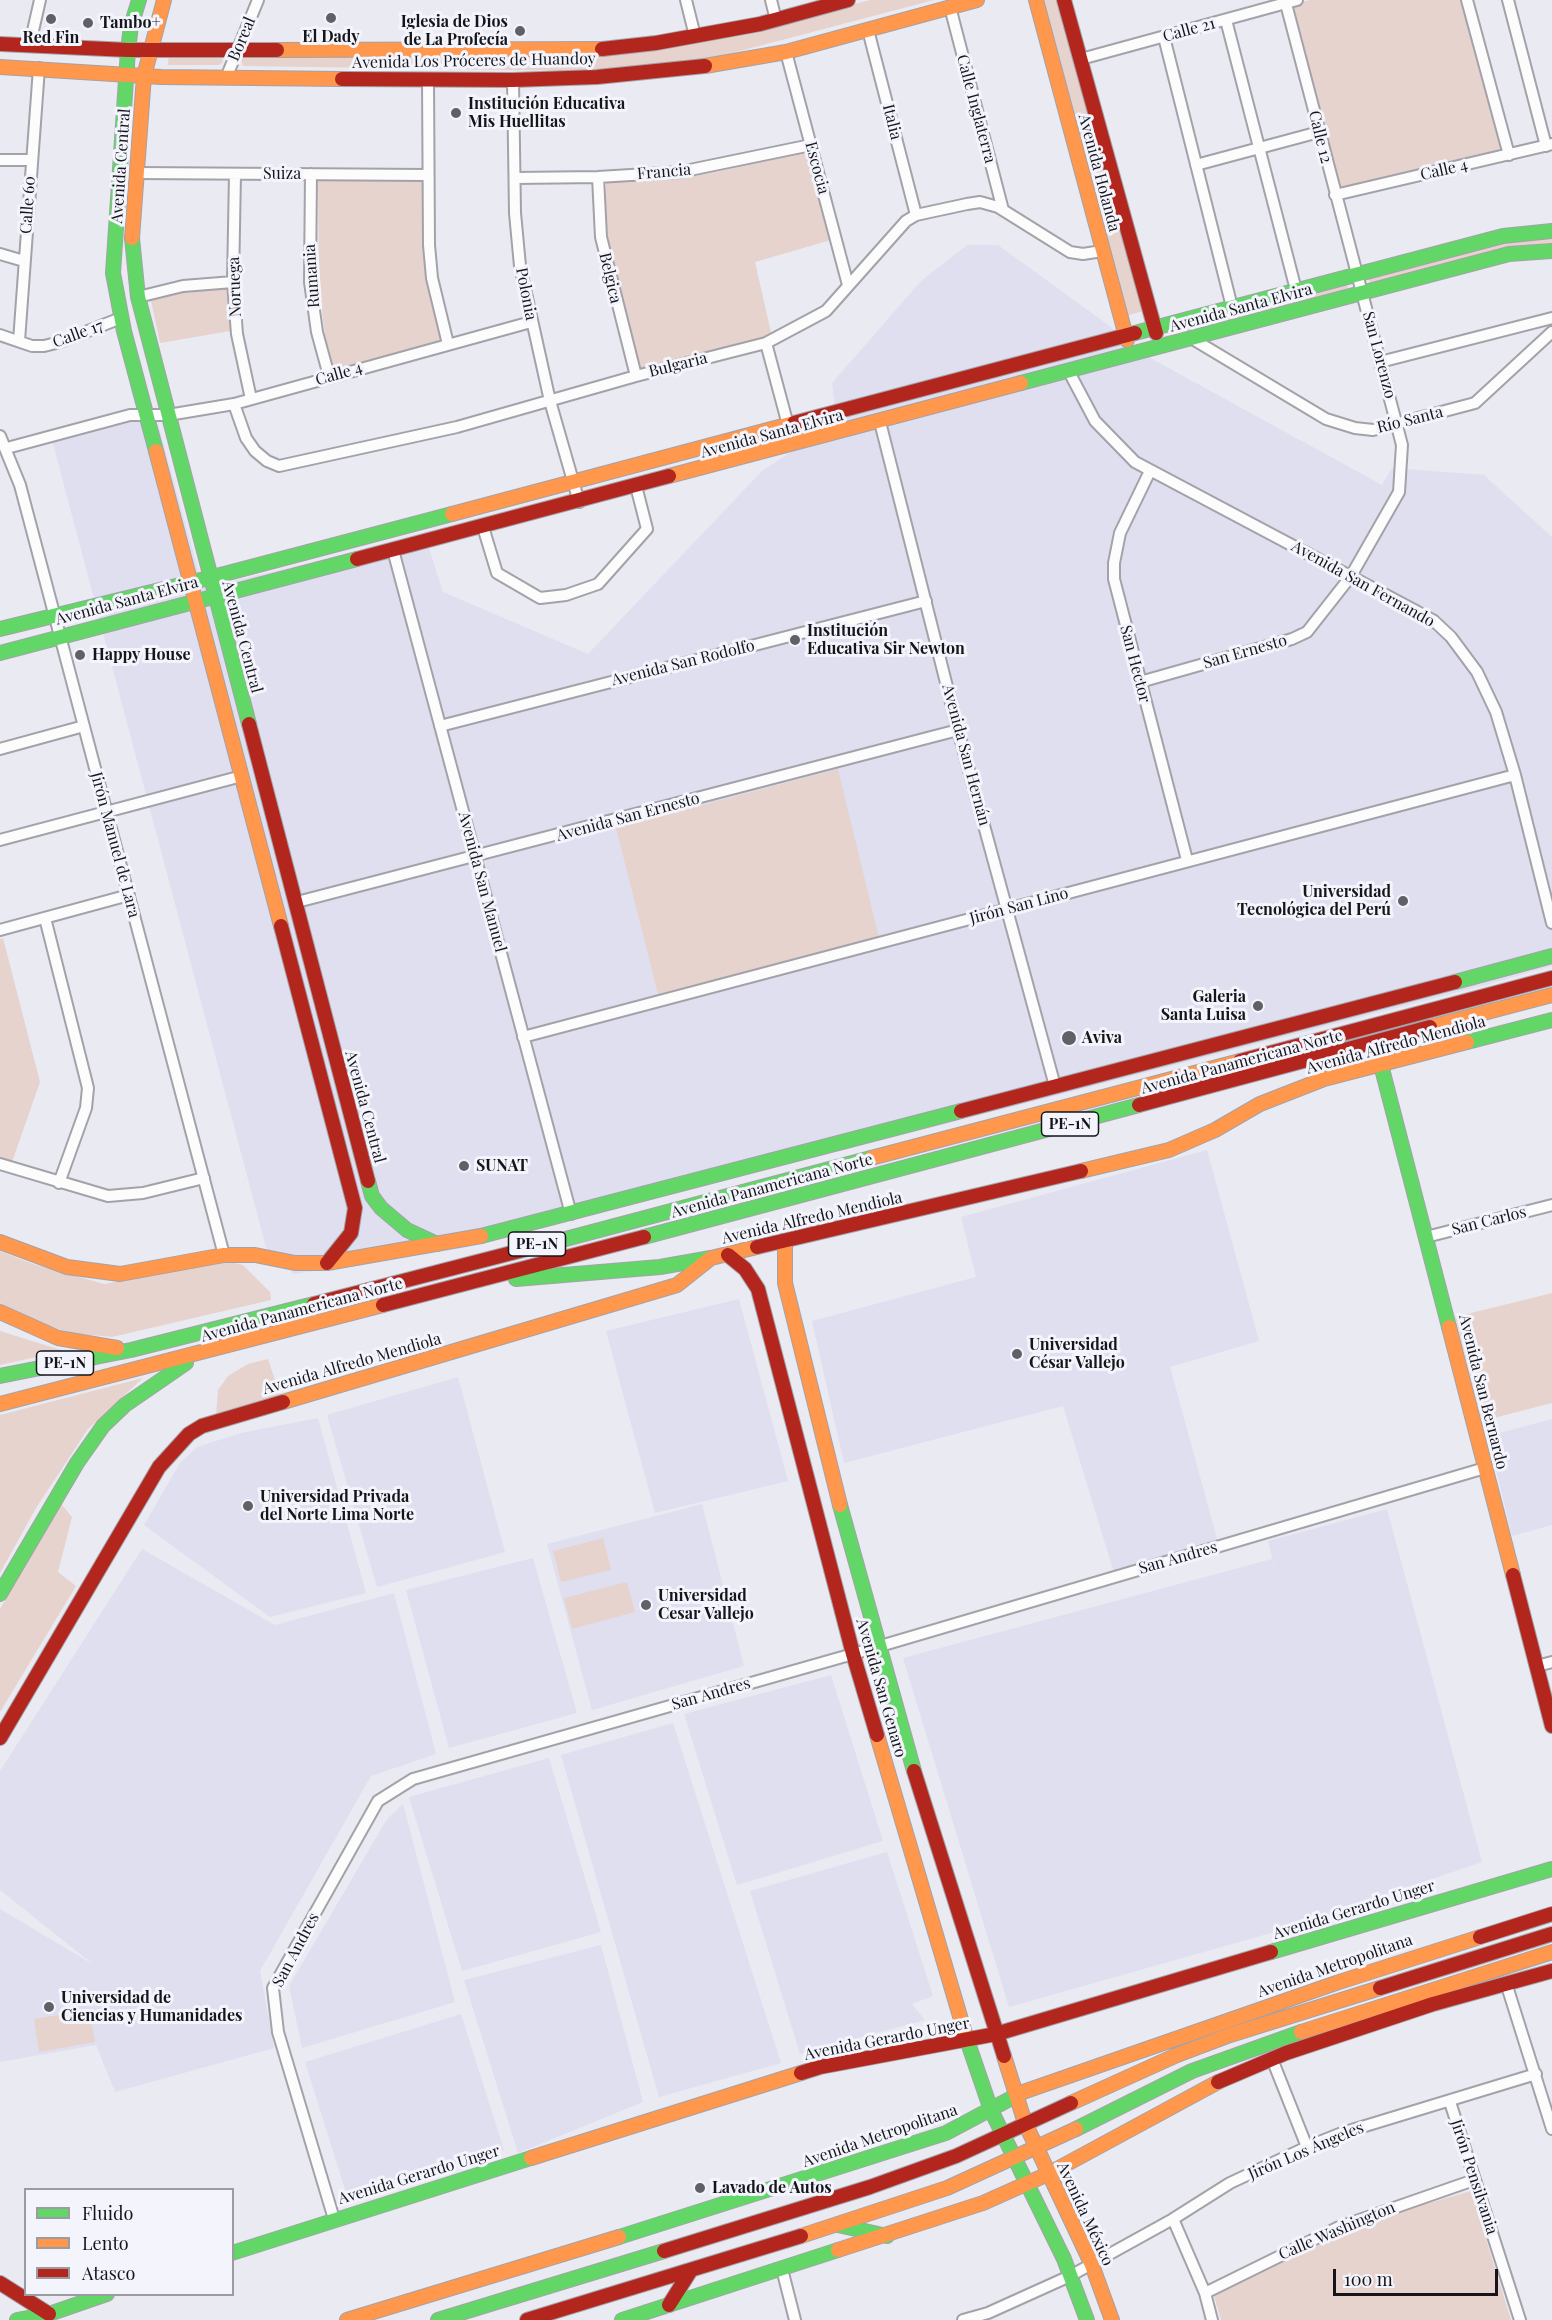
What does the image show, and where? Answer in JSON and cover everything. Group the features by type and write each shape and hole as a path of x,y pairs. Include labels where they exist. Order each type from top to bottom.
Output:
{"main road":[{"name":"Avenida Central","path":"139,0 131,26 128,50 116,192 113,273 121,318 146,415 334,1120 355,1208 355,1220 346,1240 327,1263"},
{"name":"Avenida Central","path":"164,0 144,76 132,245 138,297 209,578 297,902 349,1115 372,1196 381,1208 407,1230 437,1244"},
{"name":"Avenida Los Próceres de Huandoy","path":"0,44 128,50 598,49 695,36 776,20 849,0"},
{"name":"Avenida Los Próceres de Huandoy","path":"0,67 144,76 226,78 513,80 597,77 720,65 786,52 976,0"},
{"name":"Avenida Holanda","path":"1036,0 1132,354"},
{"name":"Avenida Holanda","path":"1064,0 1160,346"},
{"name":"Avenida Santa Elvira","path":"0,629 191,580 209,578 1503,236 1552,231"},
{"name":"Avenida Santa Elvira","path":"0,653 214,594 579,502 1509,254 1552,251"},
{"path":"841,411 846,431"},
{"path":"0,1242 68,1267 120,1274 224,1255 255,1255 295,1263 327,1263 469,1239 1552,956"},
{"name":"Avenida Panamericana Norte","path":"0,1376 131,1350 376,1288 1552,978"},
{"name":"Avenida Panamericana Norte","path":"0,1404 484,1280 1552,995"},
{"name":"Avenida Alfredo Mendiola","path":"0,1738 159,1467 189,1434 215,1421 677,1285 711,1258 1169,1150 1215,1130 1260,1104 1324,1080 1552,1020"},
{"name":"Avenida San Bernardo","path":"1381,1065 1552,1726"},
{"path":"334,1120 349,1115"},
{"name":"Avenida San Genaro","path":"785,1241 784,1276 877,1646 1025,2123"},
{"name":"Avenida San Genaro","path":"728,1255 745,1269 758,1289 853,1654 967,2041 1002,2135"},
{"path":"484,1280 602,1273 660,1267 711,1258"},
{"path":"0,1312 58,1338 131,1350"},
{"path":"0,1594 77,1463 104,1426 148,1387 197,1355"},
{"path":"806,1472 830,1466"},
{"name":"Avenida Gerardo Unger","path":"234,2252 820,2067 996,2034 1552,1869"},
{"name":"Avenida Metropolitana","path":"347,2320 759,2195 946,2133 1016,2095 1336,1983 1552,1914"},
{"name":"Avenida Metropolitana","path":"438,2320 870,2187 956,2156 1025,2123 1230,2035 1552,1934"},
{"path":"526,2320 947,2188 1038,2148 1204,2067 1245,2050 1552,1952"},
{"path":"622,2320 946,2216 1048,2174 1227,2077 1272,2059 1433,2004 1552,1971"},
{"path":"1186,2098 1204,2067"},
{"name":"Avenida México","path":"1025,2123 1092,2265 1112,2320"},
{"path":"1002,2135 1027,2183 1088,2320"},
{"path":"836,2224 887,2236"},
{"path":"669,2305 691,2270"},
{"path":"0,2283 49,2314"},
{"path":"16,2320 49,2314 104,2296"}],"street":[{"path":"30,44 40,0"},
{"name":"Boreal","path":"226,78 258,0"},
{"path":"686,0 695,36"},
{"path":"771,0 776,20"},
{"path":"1467,0 1509,154"},
{"path":"1508,0 1549,145"},
{"name":"Calle 21","path":"1081,59 1289,1"},
{"name":"Calle 12","path":"1289,1 1319,132 1357,274"},
{"name":"Calle Inglaterra","path":"950,7 1003,210"},
{"path":"1226,20 1296,290"},
{"name":"Italia","path":"868,30 916,215"},
{"path":"1164,37 1232,307"},
{"name":"Escocia","path":"786,52 848,285"},
{"name":"Calle 60","path":"19,341 39,68"},
{"path":"428,80 427,175 432,278 448,344"},
{"name":"Polonia","path":"513,80 515,213 520,266 550,401 579,502"},
{"path":"1196,165 1319,132"},
{"name":"Francia","path":"515,178 598,177 680,172 811,145"},
{"name":"Calle 4","path":"1335,195 1549,145"},
{"path":"0,160 31,160"},
{"name":"Suiza","path":"137,173 427,175"},
{"name":"Noruega","path":"235,174 233,282 238,344 251,399"},
{"name":"Rumania","path":"311,174 309,282 329,376"},
{"name":"Belgica","path":"598,177 601,237 636,376"},
{"name":"Bulgaria","path":"234,404 246,438 255,451 267,461 279,466 457,427 636,376 766,343 826,311 906,221 916,215 980,202 1003,210 1070,252 1083,254 1102,250"},
{"path":"0,254 24,261"},
{"name":"San Lorenzo","path":"1357,274 1398,425 1402,445 1400,472"},
{"path":"138,297 183,286 233,282"},
{"name":"Calle 17","path":"0,335 32,346 60,342 121,318"},
{"path":"1380,362 1552,318"},
{"name":"Calle 4","path":"7,448 130,415 168,415 234,404 531,322"},
{"name":"Río Santa","path":"1191,338 1326,419 1355,429 1373,430 1475,403 1552,332"},
{"path":"766,343 788,425"},
{"name":"Avenida San Fernando","path":"1068,370 1095,421 1135,462 1434,621 1466,654 1488,691 1515,775 1552,923"},
{"name":"Avenida San Hernán","path":"880,422 958,730 1055,1086"},
{"name":"Jirón Manuel de Lara","path":"0,436 7,448 20,485 224,1255"},
{"name":"San Hector","path":"1150,471 1120,532 1114,563 1117,594 1186,860"},
{"name":"San Ernesto","path":"1140,682 1292,639 1307,632 1320,619 1352,576 1399,492 1400,472"},
{"path":"483,527 497,573 540,598 566,595 598,584 646,529 636,486"},
{"name":"Avenida San Manuel","path":"393,550 571,1214"},
{"name":"Avenida San Rodolfo","path":"440,726 926,601"},
{"path":"0,748 84,726"},
{"name":"Avenida San Ernesto","path":"297,902 958,730"},
{"name":"Jirón San Lino","path":"524,1037 1007,910 1186,860 1515,775"},
{"path":"0,840 242,776"},
{"path":"0,930 129,895"},
{"path":"45,918 88,1088 86,1108 59,1183"},
{"path":"0,1164 95,1194 118,1196 204,1178"},
{"name":"San Carlos","path":"1426,1237 1552,1205"},
{"name":"San Andres","path":"334,2220 278,2032 273,1988 378,1801 412,1779 853,1654 1485,1468"},
{"path":"1537,1666 1552,1662"},
{"path":"1506,1983 1552,2129"},
{"path":"1272,2059 1307,2147"},
{"name":"Jirón Los Ángeles","path":"963,2320 989,2316 1092,2265 1173,2219 1230,2183 1307,2147 1360,2127 1450,2102 1536,2074"},
{"name":"Jirón Pensilvania","path":"1450,2102 1520,2320"},
{"name":"Calle Washington","path":"1204,2294 1339,2228 1474,2180"},
{"path":"1173,2219 1204,2294 1212,2320"},
{"path":"782,2269 795,2320"}],"shaded area":[{"path":"870,0 934,0 721,56 635,68 577,71 243,66 240,57 243,53 607,55 654,51 748,32"},
{"path":"1044,0 1061,0 1143,311 1126,316"},
{"path":"1310,0 1465,0 1506,149 1341,191 1290,5"},
{"path":"169,52 221,54 223,62 219,65 168,65"},
{"path":"809,148 831,240 755,262 772,337 639,370 613,276 606,233 606,182 683,178 726,170"},
{"path":"318,179 423,179 422,213 427,272 442,341 333,369 325,336 319,285"},
{"path":"1552,235 1552,244 1523,246 1370,285 1368,275 1496,241"},
{"path":"967,245 998,245 1111,327 1123,343 1382,485 1392,468 1484,475 1552,537 1552,966 1486,985 463,1248 294,1274 266,1247 52,440 135,420 158,424 203,588 425,536 443,592 588,654 762,471 837,422 832,383 921,281"},
{"path":"1347,282 1348,290 1171,337 1169,331"},
{"path":"231,285 236,330 160,343 150,296"},
{"path":"838,769 879,938 658,994 616,828"},
{"path":"3,938 40,1082 12,1162 0,1158 0,939"},
{"name":"Universidad César Vallejo","path":"1207,1150 1259,1341 1170,1367 1219,1546 1115,1576 1063,1406 844,1463 812,1321 976,1277 961,1217"},
{"path":"0,1251 33,1264 104,1284 227,1261 243,1265 270,1292 271,1300 112,1337 70,1333 13,1313 0,1303"},
{"path":"1552,1293 1552,1403 1482,1421 1455,1317"},
{"path":"739,1299 788,1481 655,1513 606,1331"},
{"path":"0,1331 64,1351 0,1365"},
{"path":"268,1359 281,1398 216,1415 218,1390 228,1376 248,1364"},
{"path":"458,1377 505,1552 377,1587 327,1415"},
{"path":"143,1378 88,1429 36,1508 0,1573 0,1415"},
{"name":"Universidad Privada del Norte Lima Norte","path":"318,1418 366,1593 270,1617 144,1525 180,1463 197,1447 241,1433"},
{"path":"1552,1419 1552,1525 1512,1536 1488,1436"},
{"path":"61,1504 72,1517 58,1572 76,1586 0,1712 0,1609"},
{"name":"Universidad Cesar Vallejo","path":"702,1504 744,1666 592,1710 547,1544"},
{"path":"1387,1509 1482,1862 1362,1903 1363,1907 1009,2007 903,1658 1272,1559 1280,1590 1268,1541"},
{"path":"603,1538 611,1570 561,1582 553,1551"},
{"path":"142,1549 275,1625 394,1593 436,1754 371,1776 260,1971 274,2048 115,2092 96,2045 0,2062 0,1909 94,1965 0,1890 0,1771"},
{"path":"533,1558 577,1713 449,1748 406,1590"},
{"path":"627,1582 635,1612 572,1629 564,1598"},
{"path":"831,1675 883,1841 737,1885 684,1714"},
{"path":"673,1723 781,2063 659,2097 561,1755"},
{"path":"549,1758 601,1932 462,1971 409,1797"},
{"path":"403,1804 455,2002 302,2048 289,1986 387,1819"},
{"path":"887,1852 933,1996 912,2004 925,2020 800,2054 750,1891"},
{"path":"601,1945 643,2102 518,2153 464,1980"},
{"path":"89,2010 95,2042 39,2052 34,2019"},
{"path":"461,2014 504,2150 347,2196 305,2062"},
{"path":"1471,2191 1511,2320 1221,2320 1214,2296 1339,2235 1412,2208"}],"traffic: fast":[{"path":"139,0 131,26 128,50 113,273 124,331 156,451"},
{"path":"1135,333 1503,236 1552,231"},
{"path":"132,238 138,297 249,724"},
{"path":"1021,383 1509,254 1552,251"},
{"path":"0,629 209,578 452,514"},
{"path":"0,653 357,559"},
{"path":"1455,982 1552,956"},
{"path":"1467,1042 1552,1020"},
{"path":"1381,1065 1449,1327"},
{"path":"644,1237 1139,1105"},
{"path":"481,1236 961,1111"},
{"path":"558,1241 871,1158"},
{"path":"368,1181 372,1196 381,1208 407,1230 437,1244"},
{"path":"516,1279 660,1267 711,1258"},
{"path":"0,1376 131,1350 314,1304"},
{"path":"0,1594 77,1463 103,1426 125,1405 186,1363"},
{"path":"840,1505 914,1771"},
{"path":"1271,1952 1552,1869"},
{"path":"1076,2129 1192,2071 1301,2032"},
{"path":"967,2040 991,2110 1064,2259 1087,2320"},
{"path":"619,2237 946,2133 1023,2092"},
{"path":"234,2252 531,2158"},
{"path":"838,2225 887,2236"},
{"path":"622,2320 838,2250"},
{"path":"438,2320 664,2251"},
{"path":"17,2320 49,2314 101,2296"}],"traffic: slow":[{"path":"132,238 144,76 164,0"},
{"path":"705,66 786,52 977,0"},
{"path":"1036,0 1127,340"},
{"path":"277,50 602,49"},
{"path":"0,67 161,77 342,79"},
{"path":"669,476 1021,383"},
{"path":"452,514 794,423"},
{"path":"156,451 281,926"},
{"path":"1430,1027 1552,995"},
{"path":"1081,1171 1169,1150 1215,1130 1260,1104 1324,1079 1467,1042"},
{"path":"871,1158 1240,1061"},
{"path":"0,1242 67,1267 120,1274 224,1255 255,1255 295,1263 327,1263 481,1236"},
{"path":"785,1241 785,1283 840,1505"},
{"path":"283,1402 677,1285 711,1258 757,1247"},
{"path":"0,1404 383,1305"},
{"path":"0,1312 58,1338 117,1348"},
{"path":"1449,1327 1513,1575"},
{"path":"877,1735 967,2040"},
{"path":"1023,2092 1336,1983 1480,1937"},
{"path":"1301,2032 1552,1952"},
{"path":"1071,2103 1177,2055 1230,2035 1380,1988"},
{"path":"1004,2056 1025,2123 1092,2265 1112,2320"},
{"path":"531,2158 801,2073"},
{"path":"838,2250 983,2203 1048,2174 1218,2082"},
{"path":"801,2236 947,2188 1076,2129"},
{"path":"347,2320 619,2237"}],"traffic: jam":[{"path":"602,49 656,43 760,24 848,0"},
{"path":"1064,0 1156,333"},
{"path":"0,44 128,50 277,50"},
{"path":"342,79 513,80 597,77 705,66"},
{"path":"794,423 1135,333"},
{"path":"357,559 669,476"},
{"path":"249,724 368,1181"},
{"path":"281,926 355,1208 351,1233 327,1263"},
{"path":"1240,1061 1552,978"},
{"path":"961,1111 1455,982"},
{"path":"1139,1105 1430,1027"},
{"path":"757,1247 1081,1171"},
{"path":"383,1305 644,1237"},
{"path":"314,1304 558,1241"},
{"path":"728,1255 745,1269 758,1289 853,1654 877,1735"},
{"path":"0,1738 159,1467 189,1434 202,1426 283,1402"},
{"path":"1513,1575 1552,1726"},
{"path":"914,1771 1004,2056"},
{"path":"1480,1937 1552,1914"},
{"path":"1380,1988 1552,1934"},
{"path":"801,2073 820,2067 996,2034 1271,1952"},
{"path":"1218,2082 1286,2053 1433,2004 1552,1971"},
{"path":"664,2251 870,2187 956,2156 1071,2103"},
{"path":"527,2320 801,2236"},
{"path":"669,2305 691,2270"},
{"path":"0,2283 49,2314"}],"place":[{"name":"El Dady","path":"331,18"},
{"name":"Red Fin","path":"51,19"},
{"name":"Tambo+","path":"88,23"},
{"name":"Iglesia de Dios de La Profecía","path":"520,31"},
{"name":"Institución Educativa Mis Huellitas","path":"456,113"},
{"name":"Institución Educativa Sir Newton","path":"795,640"},
{"name":"Happy House","path":"80,655"},
{"name":"Universidad Tecnológica del Perú","path":"1403,901"},
{"name":"Galeria Santa Luisa","path":"1258,1006"},
{"name":"Aviva","path":"1069,1038"},
{"name":"SUNAT","path":"464,1166"},
{"name":"Universidad César Vallejo","path":"1017,1354"},
{"name":"Universidad Privada del Norte Lima Norte","path":"248,1506"},
{"name":"Universidad Cesar Vallejo","path":"646,1605"},
{"name":"Universidad de Ciencias y Humanidades","path":"49,2007"},
{"name":"Lavado de Autos","path":"700,2188"}]}
